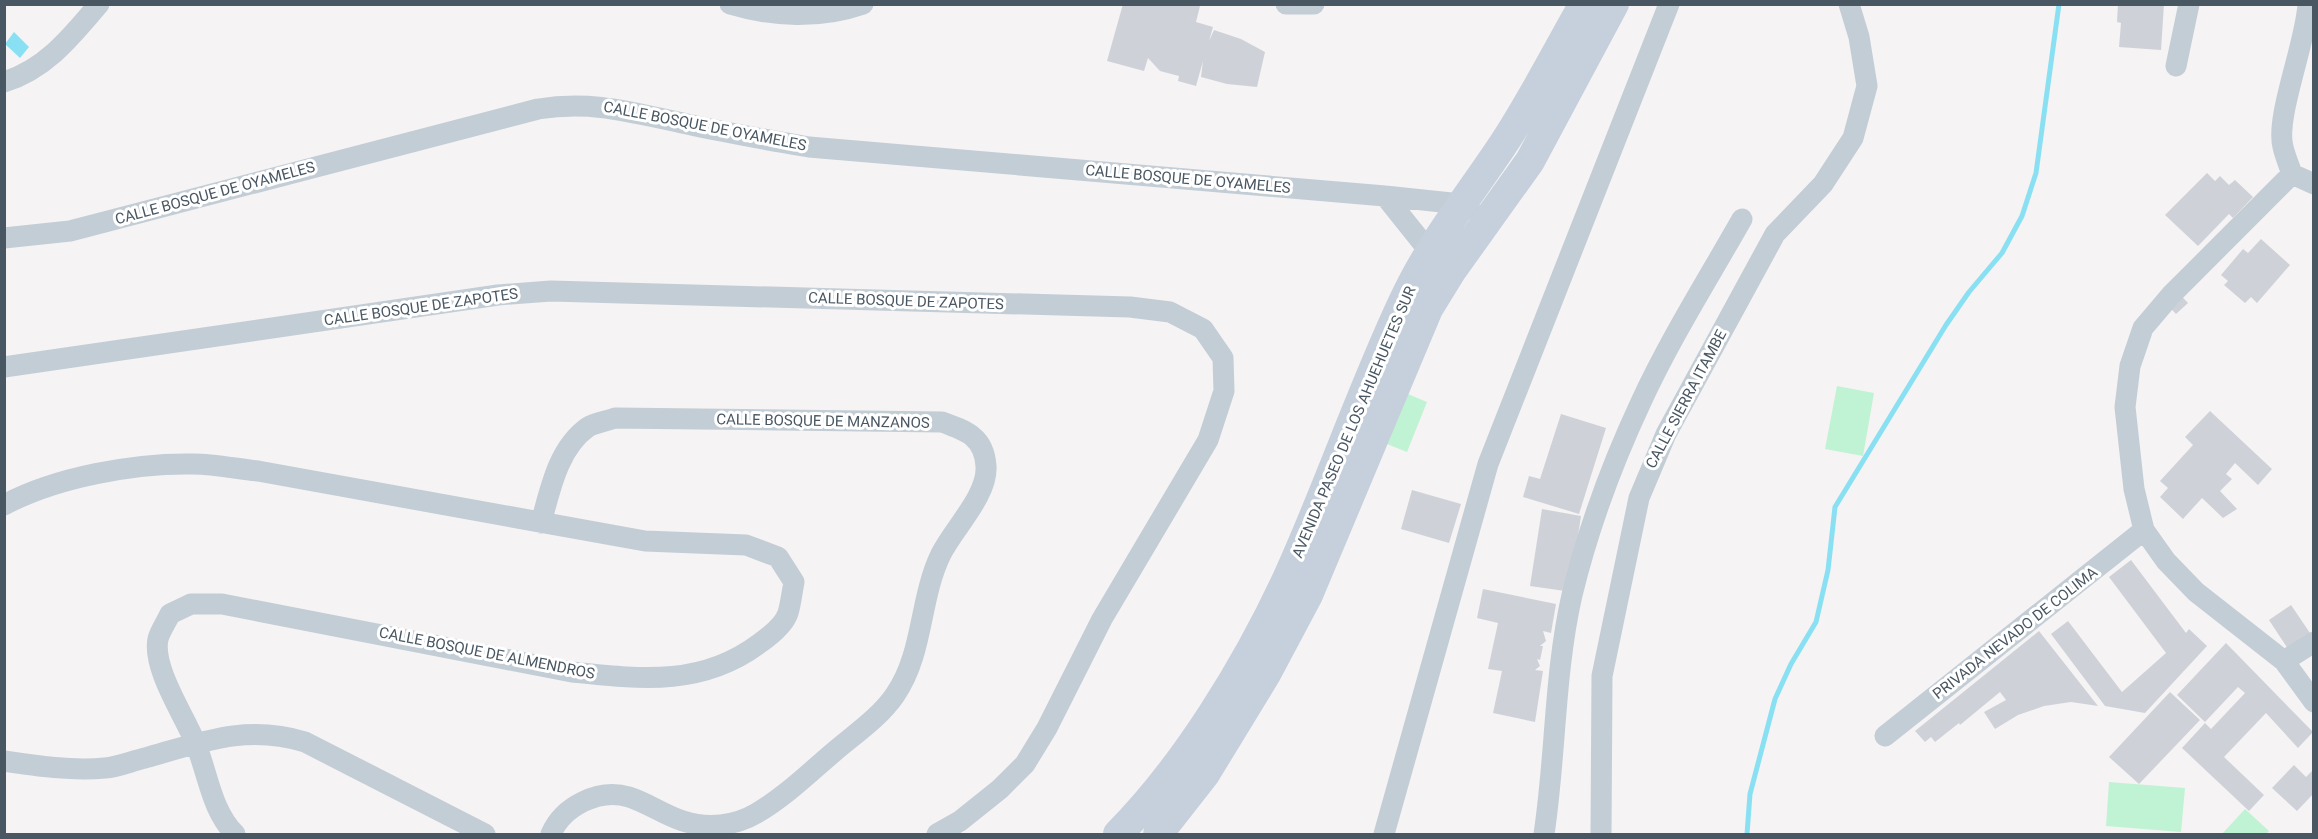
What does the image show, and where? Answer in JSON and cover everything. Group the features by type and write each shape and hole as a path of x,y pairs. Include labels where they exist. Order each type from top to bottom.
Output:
{"street":[{"path":"4,82 24,75 46,61 99,4"},
{"path":"729,4 762,12 801,15 838,11 863,4"},
{"path":"1286,4 1314,4"},
{"name":"AVENIDA PASEO DE LOS AHUEHUETES SUR","path":"1118,834 1148,804 1179,763 1242,663 1287,580 1404,299 1429,251 1503,144 1584,4"},
{"name":"AVENIDA PASEO DE LOS AHUEHUETES SUR","path":"1158,834 1205,774 1266,674 1308,595 1428,309 1551,125 1614,4"},
{"path":"1384,834 1488,464 1669,4"},
{"path":"2176,66 2190,4"},
{"path":"2308,4 2301,49 2283,122 2282,146 2292,174 2313,184"},
{"name":"CALLE SIERRA ITAMBE","path":"1600,834 1602,676 1639,498 1666,434 1775,234 1823,184 1853,138 1867,86 1851,5"},
{"name":"CALLE BOSQUE DE OYAMELES","path":"4,238 70,231 538,109 580,104 623,109 746,137 809,147 1461,204"},
{"path":"2292,174 2171,295 2142,328 2130,366 2125,406 2134,489 2144,530 2166,561 2196,592 2284,661 2313,702"},
{"path":"1385,196 1429,251 1452,270"},
{"path":"1461,204 1490,219"},
{"path":"1544,834 1560,670 1572,596 1588,536 1614,464 1641,400 1742,219"},
{"name":"CALLE BOSQUE DE ZAPOTES","path":"4,367 498,295 551,291 1130,307 1170,312 1203,329 1223,358 1224,391 1208,440 1102,619 1047,728 1025,764 968,814 937,834"},
{"name":"CALLE BOSQUE DE MANZANOS","path":"542,523 552,481 569,447 589,427 615,418 942,423 969,432 984,450 987,469 982,490 941,554 929,588 912,662 895,696 868,724 782,796 756,813 729,825 705,825 683,821 628,797 602,794 576,805 554,826 550,834"},
{"name":"CALLE BOSQUE DE ALMENDROS","path":"4,505 31,490 71,480 124,470 194,464 258,471 645,541 746,545 778,557 794,582 788,615 772,634 743,656 710,671 670,678 624,678 572,672 266,610 222,604 191,604 170,614 158,640 162,670 196,743 210,790 227,826 235,834"},
{"name":"PRIVADA NEVADO DE COLIMA","path":"1885,736 2144,530"},
{"path":"2284,661 2313,642"},
{"path":"4,761 66,768 106,768 196,743 246,733 280,735 305,742 484,834"}],"green space":[{"path":"1837,386 1874,393 1863,456 1825,449"},
{"path":"1403,392 1427,402 1407,452 1382,442"},
{"path":"2109,782 2185,788 2181,832 2106,826"},
{"path":"2245,809 2269,831 2266,834 2222,834"}],"water":[{"path":"14,32 29,47 20,58 5,44"}],"building":[{"path":"1123,4 1200,6 1196,22 1213,27 1209,41 1214,30 1241,39 1265,52 1257,87 1227,84 1201,77 1203,61 1196,86 1178,81 1179,76 1160,71 1148,58 1144,71 1107,61"},
{"path":"2118,4 2164,4 2161,50 2119,47 2121,23 2117,22"},
{"path":"2207,173 2215,181 2220,176 2229,185 2235,180 2253,197 2233,218 2229,214 2198,246 2165,215"},
{"path":"2261,239 2290,265 2257,303 2251,297 2245,303 2224,285 2228,281 2221,275 2243,249 2248,253"},
{"path":"2170,284 2188,303 2176,314 2158,295"},
{"path":"2210,411 2272,469 2258,485 2235,463 2226,474 2232,479 2220,491 2237,509 2223,518 2202,498 2183,519 2160,497 2168,488 2160,481 2193,445 2185,437"},
{"path":"1561,414 1606,428 1579,514 1523,497 1529,476 1540,479"},
{"path":"1412,490 1461,504 1449,543 1401,529"},
{"path":"1542,509 1581,516 1573,569 1565,591 1530,586"},
{"path":"2131,560 2186,633 2189,629 2207,646 2145,713 2105,706 2051,634 2068,621 2122,692 2166,653 2109,577"},
{"path":"1483,589 1556,604 1551,633 1543,631 1546,641 1540,646 1543,646 1540,660 1537,659 1540,666 1535,670 1543,671 1535,722 1493,713 1502,671 1488,669 1498,623 1477,618"},
{"path":"2291,605 2310,633 2288,649 2269,620"},
{"path":"2039,631 2098,706 2071,702 2044,706 2018,715 1995,729 1984,712 2006,700 2000,692 1935,742 1931,737 1925,742 1915,731"},
{"path":"2226,643 2313,732 2298,748 2266,713 2224,757 2264,795 2249,811 2182,748 2205,723 2211,729 2245,693 2238,687 2205,722 2177,695"},
{"path":"2170,692 2200,720 2139,784 2109,757"},
{"path":"2294,765 2306,777 2314,769 2314,793 2297,811 2272,788"}],"waterway":[{"path":"1747,834 1750,794 1775,699 1791,664 1816,622 1828,570 1835,507 1946,325 1969,292 2002,253 2022,216 2036,173 2059,4"}]}
